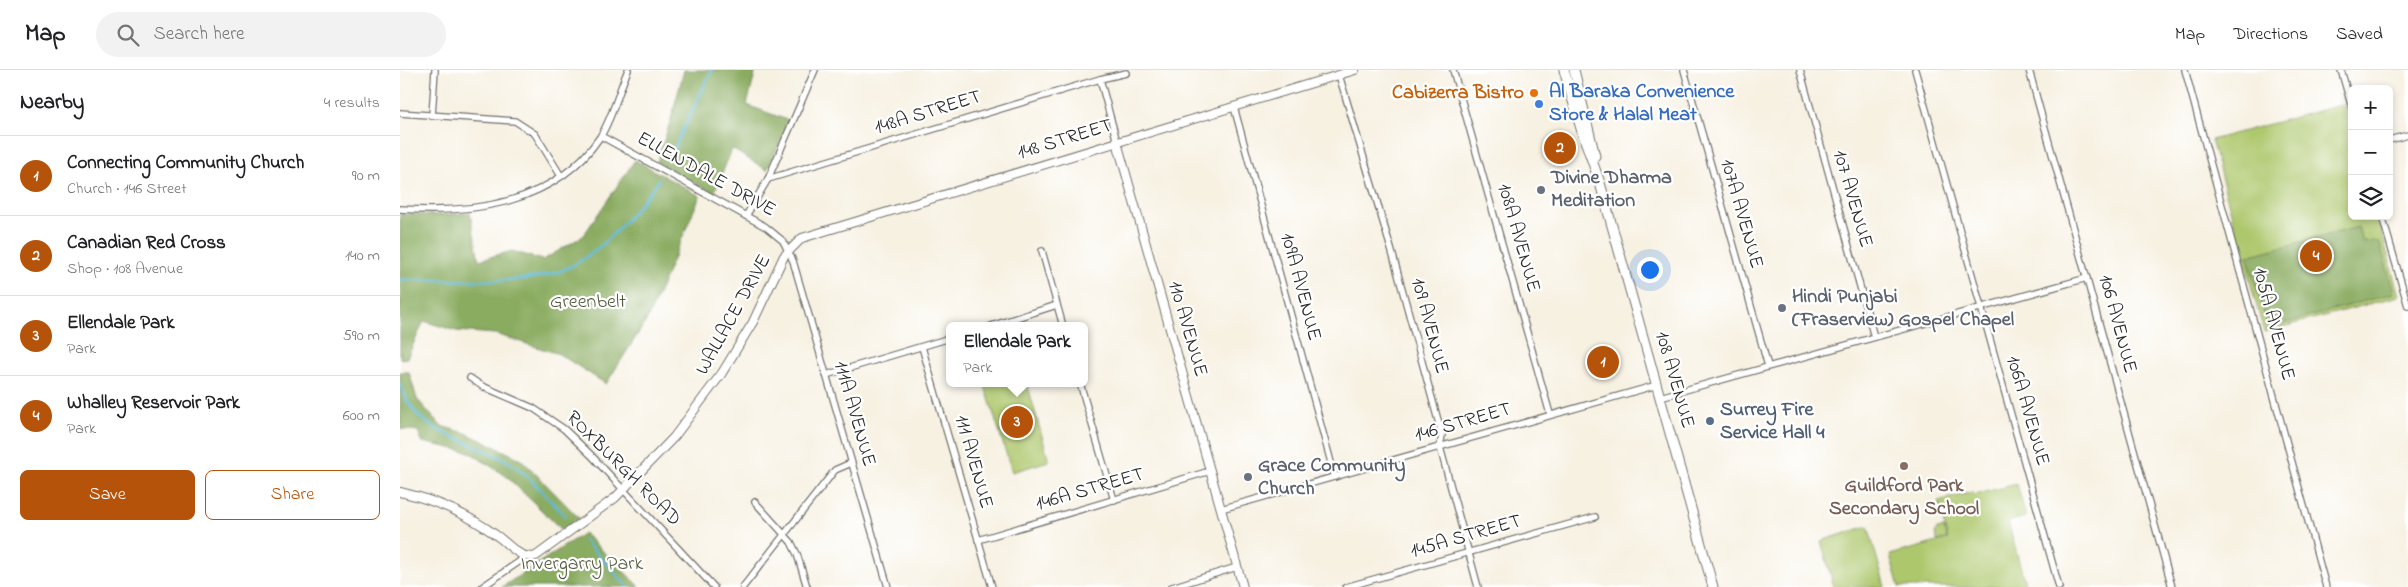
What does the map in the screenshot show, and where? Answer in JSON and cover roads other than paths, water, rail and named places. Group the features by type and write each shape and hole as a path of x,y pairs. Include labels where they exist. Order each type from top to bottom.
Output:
{"main road":[{"name":"108 AVENUE","path":"1564,70 1582,132 1600,183 1713,587"},
{"name":"108 AVENUE","path":"1574,70 1590,130 1600,183"}],"street":[{"path":"432,116 435,70"},
{"path":"400,209 449,210 496,204 527,196 561,176 573,168 601,136 628,70"},
{"path":"746,216 768,179 816,70"},
{"name":"148 STREET","path":"789,250 802,238 817,232 1355,70"},
{"name":"108A AVENUE","path":"1453,70 1550,414"},
{"name":"107A AVENUE","path":"1684,70 1768,366"},
{"name":"107 AVENUE","path":"1800,70 1874,337"},
{"name":"106A AVENUE","path":"1915,70 2059,587"},
{"name":"106 AVENUE","path":"2029,70 2172,587"},
{"name":"105A AVENUE","path":"2185,70 2326,587"},
{"path":"2341,70 2348,94"},
{"name":"148A STREET","path":"768,179 1100,79 1126,74"},
{"name":"109 AVENUE","path":"1339,75 1442,435 1440,447 1478,587"},
{"name":"110 AVENUE","path":"1100,79 1243,587"},
{"name":"109A AVENUE","path":"1234,107 1335,477"},
{"path":"400,113 514,121 535,134 561,176"},
{"path":"2393,139 2408,135"},
{"name":"ELLENDALE DRIVE","path":"601,136 777,234 789,250"},
{"path":"2383,220 2408,306"},
{"name":"111A AVENUE","path":"789,250 888,587"},
{"name":"WALLACE DRIVE","path":"482,587 526,557 542,554 600,510 623,490 674,437 722,373 753,322 784,256 789,250"},
{"path":"1042,252 1062,322"},
{"path":"1660,397 2087,278"},
{"path":"1004,322 1057,305"},
{"path":"826,374 946,339"},
{"name":"111 AVENUE","path":"922,347 992,587"},
{"name":"ROXBURGH ROAD","path":"470,378 482,386 516,400 550,418 578,442 714,587"},
{"name":"146 STREET","path":"1221,509 1657,384"},
{"path":"1081,387 1114,500"},
{"path":"743,587 835,470 851,463"},
{"name":"146A STREET","path":"978,540 1210,471"},
{"path":"400,492 435,502 468,517 526,557"},
{"path":"755,502 784,534 797,554 807,587"},
{"name":"145A STREET","path":"1346,587 1595,518"},
{"path":"1172,587 1237,567"}],"waterway":[{"path":"672,153 712,70"},
{"path":"400,280 505,280 546,275 563,270 591,254 604,243 628,218 659,180"},
{"path":"400,384 408,402 419,416 431,426 510,463 532,481 565,516"},
{"path":"584,540 628,587"}],"place":[{"name":"Cabizerra Bistro","path":"1534,93"},
{"name":"Al Baraka Convenience Store & Halal Meat","path":"1539,104"},
{"name":"Canadian Red Cross","path":"1560,148"},
{"name":"Divine Dharma Meditation","path":"1541,190"},
{"name":"Whalley Reservoir Park","path":"2316,256"},
{"name":"Hindi Punjabi (Fraserview) Gospel Chapel","path":"1782,308"},
{"name":"Connecting Community Church","path":"1603,362"},
{"name":"Surrey Fire Service Hall 4","path":"1710,421"},
{"name":"Ellendale Park","path":"1017,422"},
{"name":"Guildford Park Secondary School","path":"1904,466"},
{"name":"Grace Community Church","path":"1248,477"}],"park label":[{"name":"Greenbelt","path":"588,302"},
{"name":"Invergarry Park","path":"582,564"}]}
